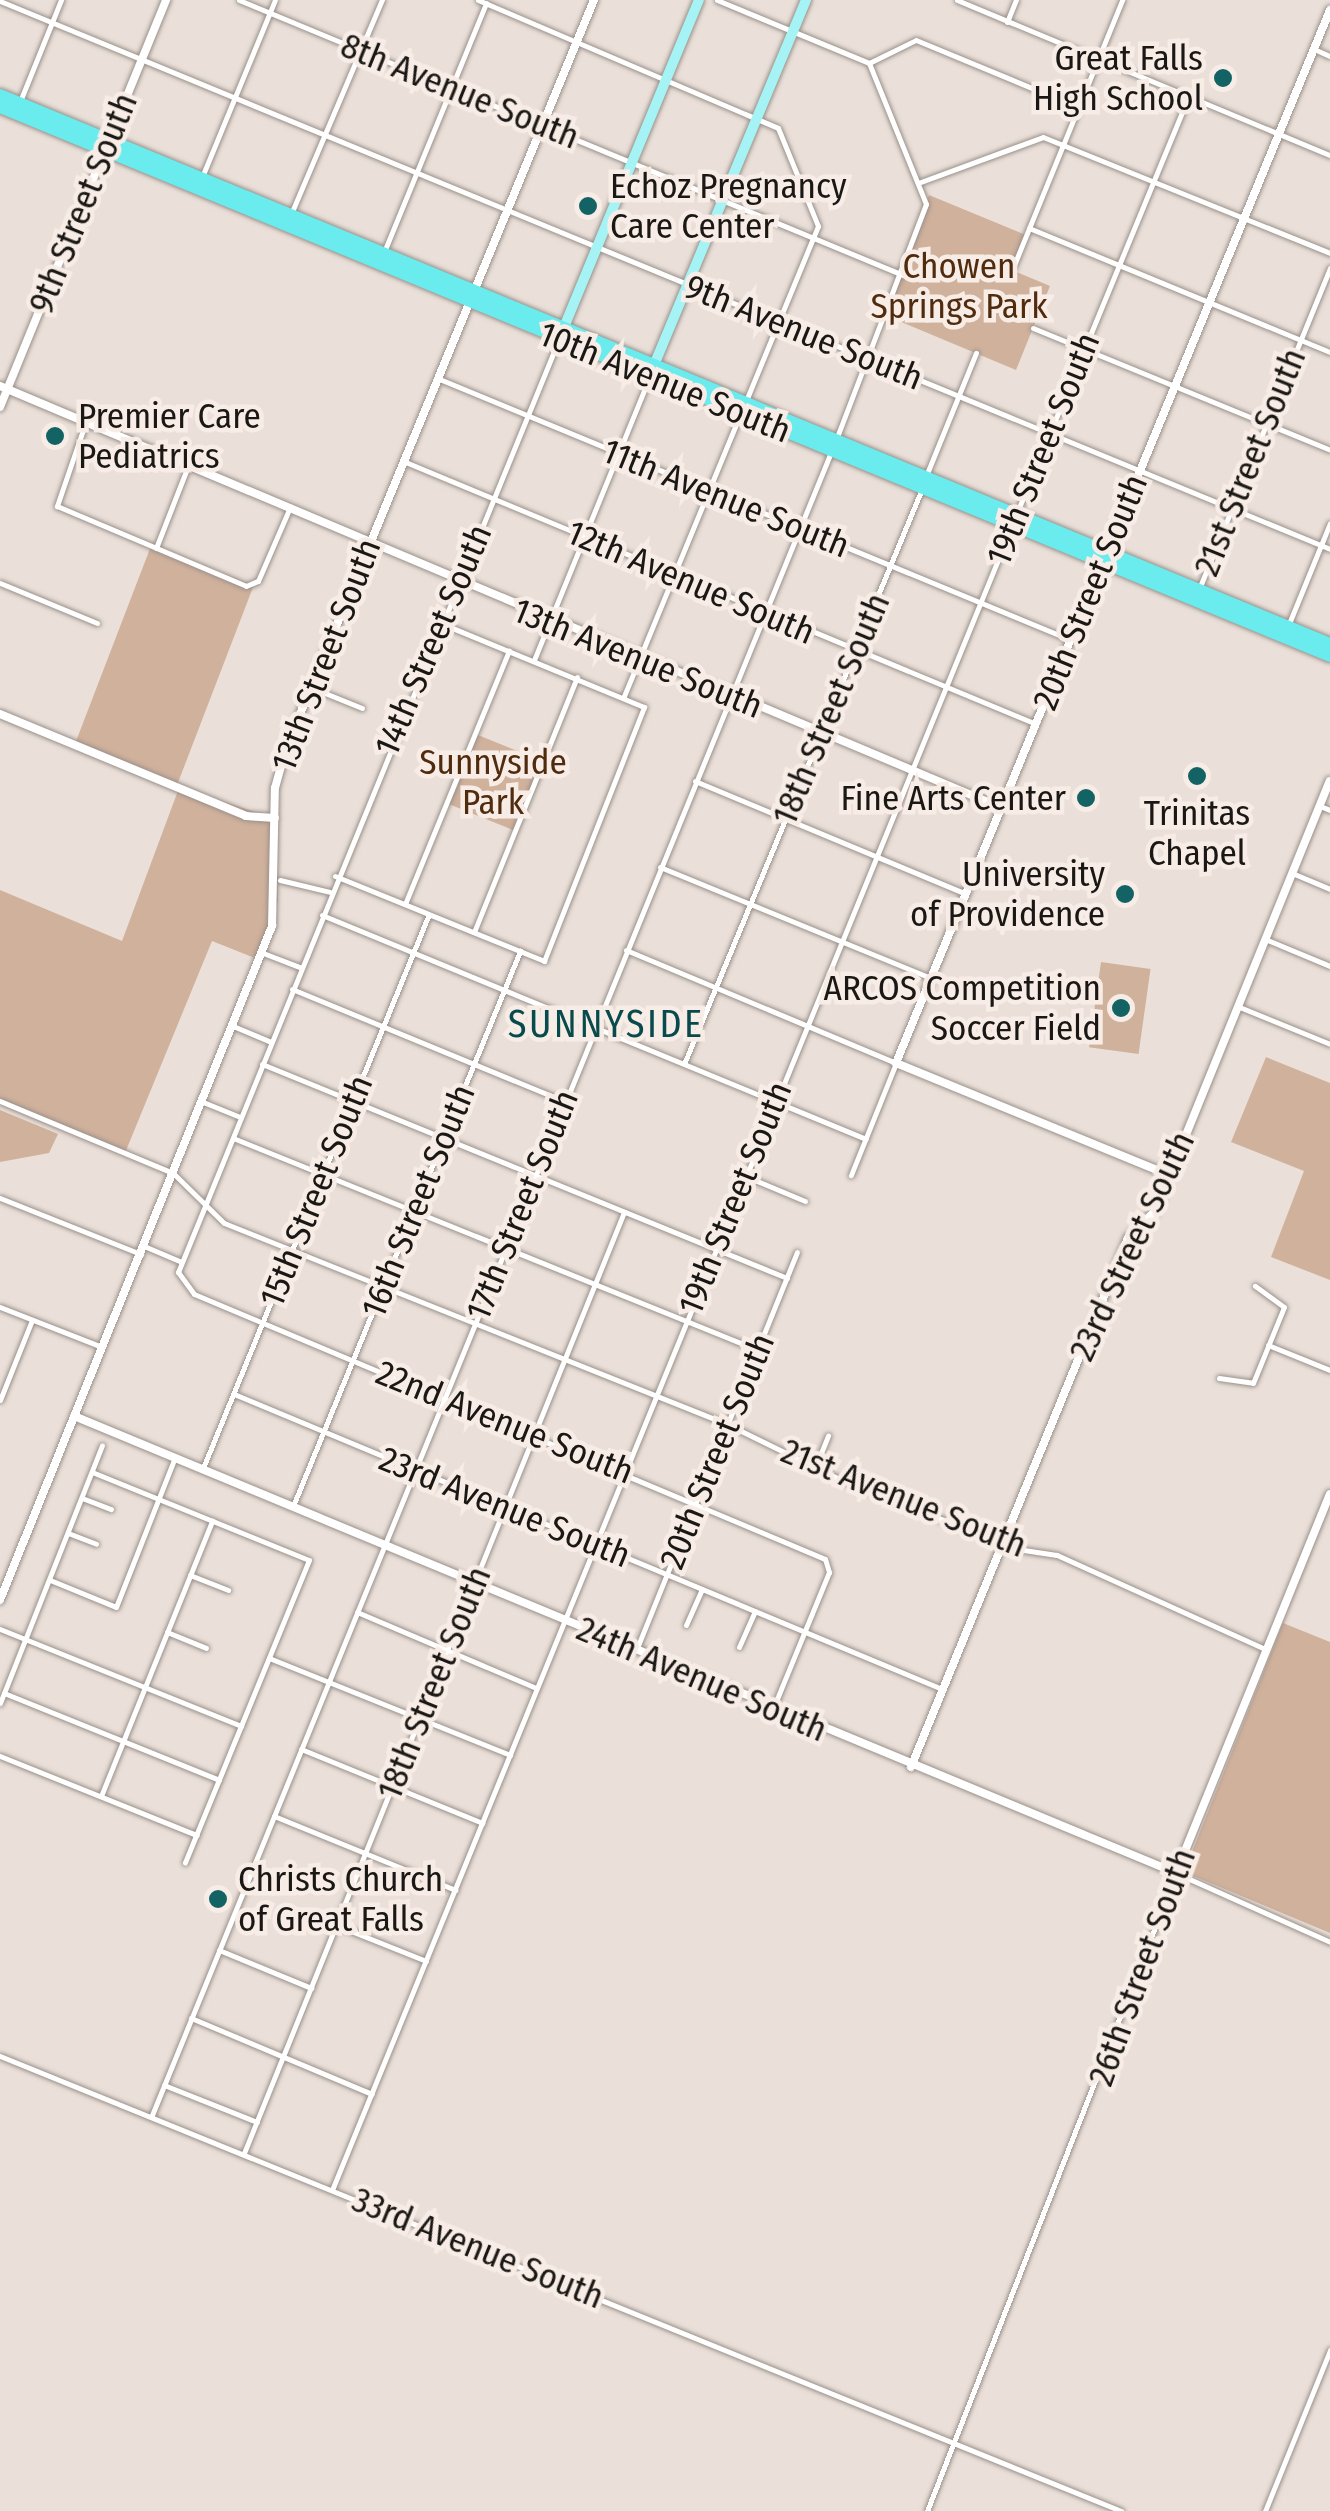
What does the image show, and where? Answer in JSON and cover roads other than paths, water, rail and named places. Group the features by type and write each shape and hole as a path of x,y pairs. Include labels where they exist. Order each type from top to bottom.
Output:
{"highway":[{"name":"10th Avenue South","path":"0,96 17,108 1196,596 1286,632 1330,644"},
{"name":"10th Avenue South","path":"0,108 17,108"},
{"name":"10th Avenue South","path":"1286,632 1330,656"}],"main road":[{"name":"14th Street South","path":"561,333 700,0"},
{"path":"652,370 806,0"}],"street":[{"path":"17,108 61,0"},
{"name":"9th Street South","path":"0,407 4,388 166,0"},
{"name":"8th Avenue South","path":"238,0 903,275"},
{"path":"199,183 275,0"},
{"path":"289,221 382,0"},
{"path":"478,0 758,116 778,128 817,217 813,238 624,696"},
{"name":"13th Street South","path":"0,1600 263,952 280,880 275,818 279,770 594,0"},
{"path":"717,0 869,63 918,183 1021,140 1064,142 1330,253"},
{"path":"957,0 1330,155"},
{"path":"1008,22 1016,0"},
{"path":"1012,270 1122,0"},
{"name":"9th Avenue South","path":"0,1 1330,549"},
{"path":"381,258 487,2"},
{"name":"20th Street South","path":"851,1175 1330,10"},
{"path":"869,63 916,40 1078,107"},
{"path":"1314,49 1330,56"},
{"name":"19th Street South","path":"332,2190 684,1320 1188,97"},
{"name":"17th Street South","path":"152,2115 903,275 925,212 918,183"},
{"path":"1029,228 1330,352"},
{"name":"21st Street South","path":"1196,596 1330,268"},
{"path":"1033,328 1330,450"},
{"name":"14th Street South","path":"182,1282 180,1261 561,333"},
{"name":"18th Street South","path":"684,1064 976,354"},
{"path":"534,660 652,370"},
{"name":"11th Avenue South","path":"437,378 1071,640"},
{"name":"13th Avenue South","path":"4,388 290,506 368,546 1002,808"},
{"path":"86,421 55,504 156,548 253,586 290,506"},
{"name":"12th Avenue South","path":"403,462 1036,724"},
{"path":"156,548 189,463"},
{"path":"1286,632 1330,523"},
{"path":"0,583 97,622"},
{"path":"335,876 544,961 642,703 443,624"},
{"path":"404,904 509,650"},
{"path":"474,932 577,677"},
{"path":"310,687 362,708"},
{"path":"0,714 246,816 275,818"},
{"path":"694,781 966,894"},
{"name":"23rd Street South","path":"912,1767 1128,1238 1155,1211 1330,782"},
{"path":"1320,806 1330,810"},
{"path":"660,867 931,978"},
{"path":"1292,873 1330,889"},
{"path":"280,880 330,892"},
{"name":"15th Street South","path":"203,1468 429,914"},
{"path":"322,915 866,1139"},
{"path":"1265,939 1330,966"},
{"path":"626,950 1169,1175"},
{"name":"16th Street South","path":"293,1506 520,951"},
{"path":"263,952 300,967"},
{"path":"292,989 564,1101"},
{"path":"1237,1006 1330,1044"},
{"path":"234,1026 272,1042"},
{"path":"262,1064 787,1278"},
{"name":"21st Avenue South","path":"0,1101 174,1173 206,1200 224,1222 727,1424 815,1468 1002,1543 1070,1560 1267,1650"},
{"path":"203,1102 240,1117"},
{"path":"233,1138 758,1350"},
{"path":"744,1176 806,1201"},
{"path":"0,1198 180,1261"},
{"name":"18th Street South","path":"244,2154 624,1212"},
{"name":"20th Street South","path":"636,1649 797,1252"},
{"name":"22nd Avenue South","path":"182,1282 263,1322 696,1501 828,1564 805,1632"},
{"path":"1219,1378 1248,1386 1268,1345 1284,1301 1255,1286"},
{"path":"0,1306 102,1347"},
{"path":"0,1400 32,1320"},
{"path":"1268,1345 1330,1370"},
{"name":"23rd Avenue South","path":"234,1394 943,1689"},
{"name":"24th Avenue South","path":"74,1416 636,1649 772,1711 1176,1873 1330,1942"},
{"path":"815,1468 828,1436"},
{"path":"0,1704 102,1446"},
{"path":"50,1580 116,1607 175,1457"},
{"path":"92,1472 309,1560 185,1864"},
{"name":"26th Street South","path":"926,2511 1176,1873 1330,1494"},
{"path":"82,1498 111,1509"},
{"path":"101,1796 212,1521"},
{"path":"68,1533 96,1544"},
{"path":"190,1575 228,1590"},
{"path":"686,1626 702,1589"},
{"path":"739,1647 754,1610"},
{"path":"356,1612 536,1688"},
{"path":"0,1628 242,1726"},
{"path":"168,1632 206,1648"},
{"path":"772,1711 805,1632"},
{"path":"269,1658 510,1756"},
{"path":"4,1693 219,1780"},
{"path":"301,1749 482,1823"},
{"path":"0,1756 197,1834"},
{"path":"274,1816 455,1890"},
{"path":"336,1925 427,1962"},
{"path":"219,1950 311,1988"},
{"path":"191,2018 372,2094"},
{"name":"33rd Avenue South","path":"0,2056 1121,2511"},
{"path":"164,2086 256,2122"},
{"path":"1265,2511 1330,2350"}],"place":[{"name":"Great Falls High School","path":"1223,78"},
{"name":"Echoz Pregnancy Care Center","path":"588,206"},
{"name":"Premier Care Pediatrics","path":"55,436"},
{"name":"Trinitas Chapel","path":"1197,776"},
{"name":"Fine Arts Center","path":"1086,798"},
{"name":"University of Providence","path":"1125,894"},
{"name":"ARCOS Competition Soccer Field","path":"1121,1008"},
{"name":"Christs Church of Great Falls","path":"218,1899"}],"district":[{"name":"SUNNYSIDE","path":"606,1025"}],"park label":[{"name":"Chowen Springs Park","path":"959,286"},
{"name":"Sunnyside Park","path":"493,782"}]}
